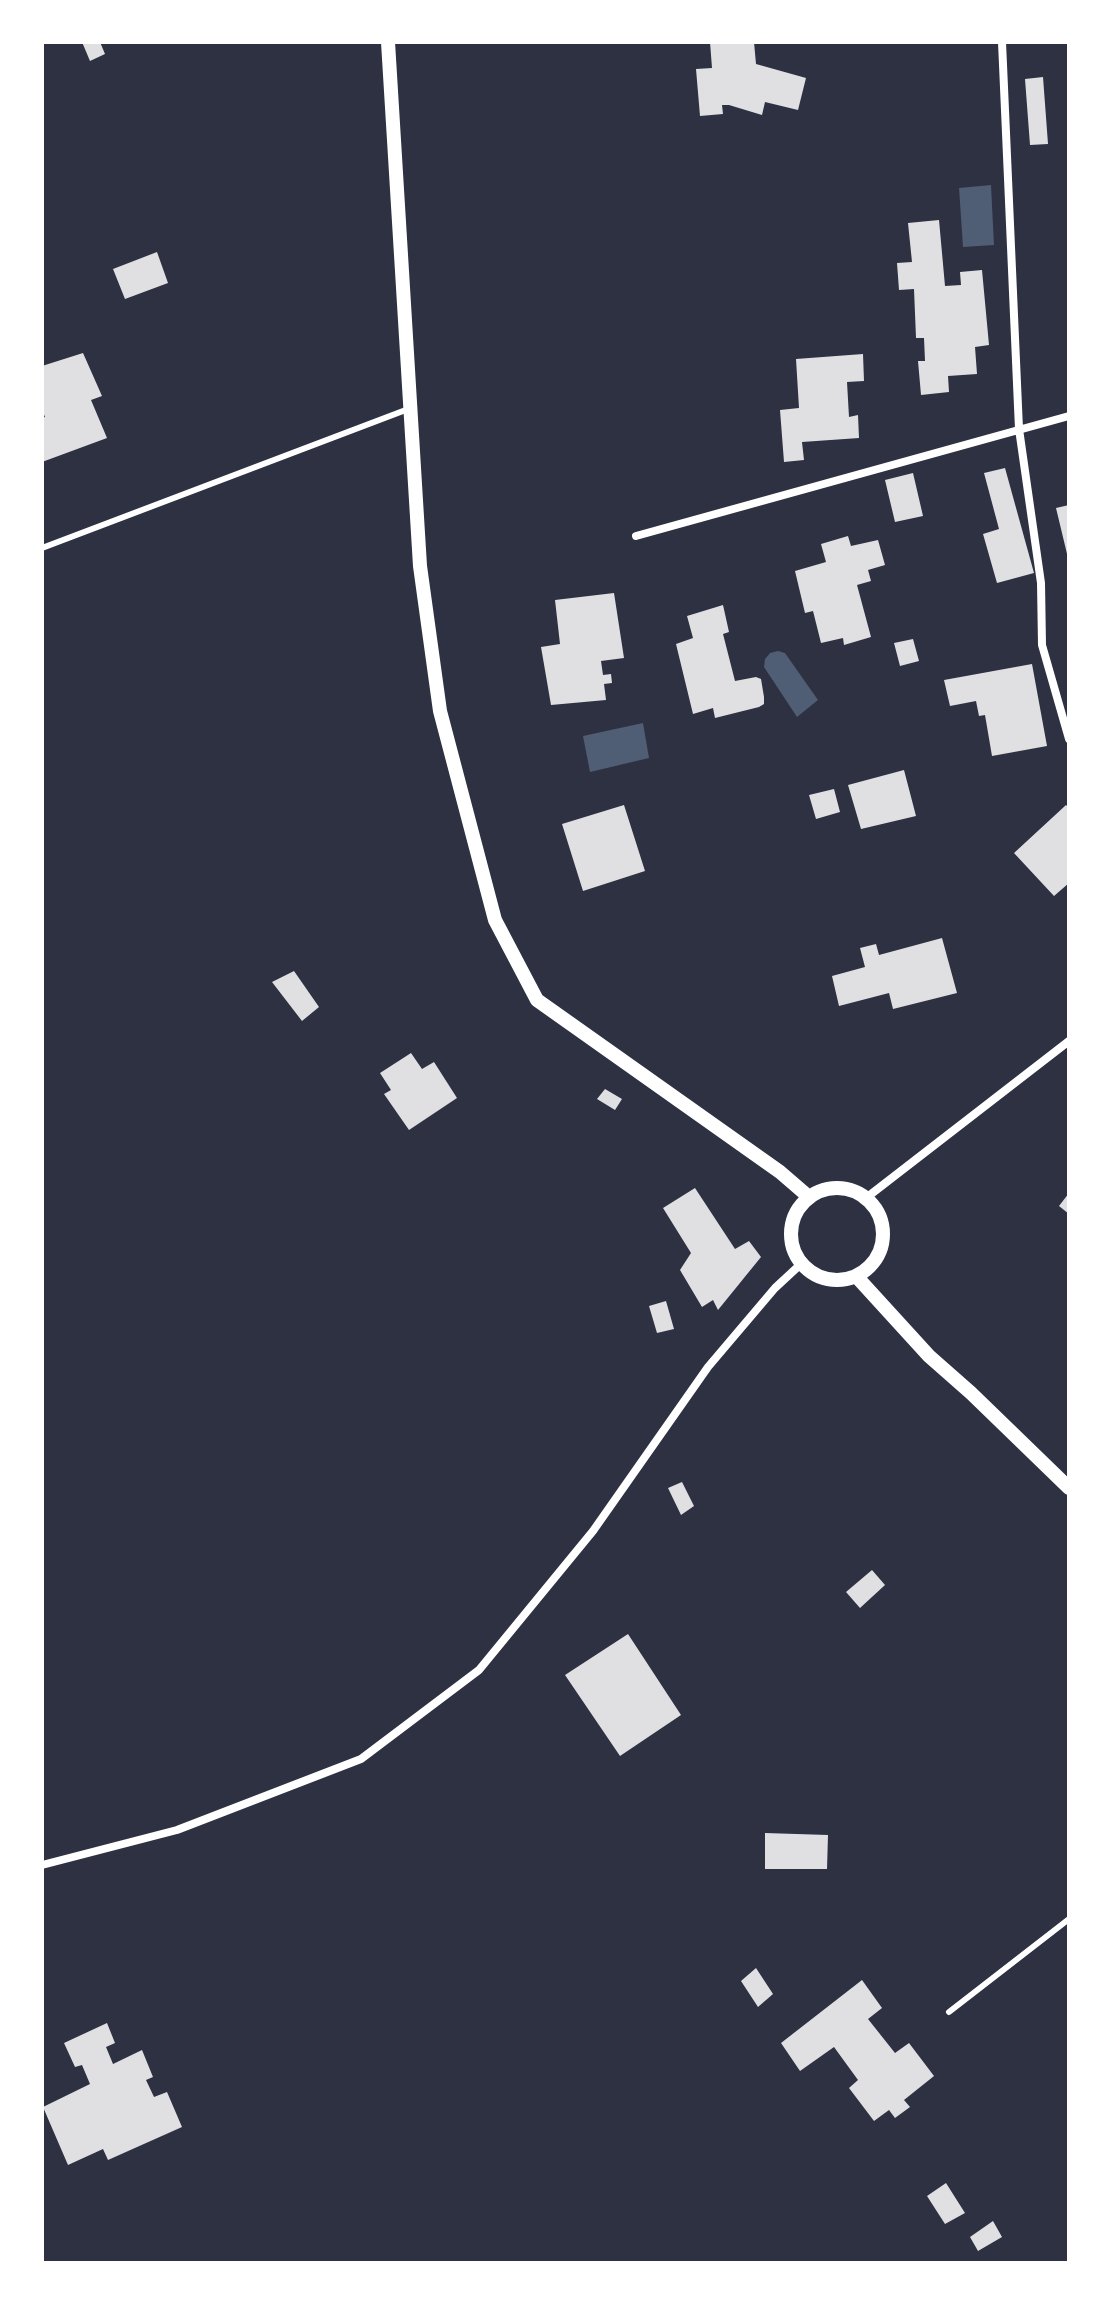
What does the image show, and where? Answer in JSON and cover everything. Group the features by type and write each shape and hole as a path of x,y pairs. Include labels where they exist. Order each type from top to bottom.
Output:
{"street":[{"path":"388,42 420,566 440,711 495,920 537,1000 780,1172 809,1197"},
{"path":"1002,42 1019,429 1041,583 1042,645 1069,739"},
{"path":"636,536 1069,416"},
{"path":"866,1198 1069,1041"},
{"path":"830,1188 847,1188 866,1198 881,1216 883,1237 877,1258 856,1276 840,1280 822,1278 808,1270 796,1255 791,1234 793,1218 809,1197 830,1188"},
{"path":"42,1865 177,1830 361,1759 479,1670 593,1531 708,1367 775,1288 802,1263"},
{"path":"856,1276 929,1356 1069,1488"}],"lane":[{"path":"42,548 411,408"},
{"path":"949,2012 1069,1919"}],"water":[{"path":"991,185 994,245 963,247 959,188"},
{"path":"770,653 785,653 818,700 797,717 764,667"},
{"path":"643,723 649,758 590,772 583,736"}],"building":[{"path":"82,42 100,42 105,54 90,61"},
{"path":"710,42 754,42 756,64 806,78 798,110 765,102 762,115 722,105 723,114 700,116 696,69 712,68"},
{"path":"1043,77 1048,144 1030,145 1025,79"},
{"path":"939,220 945,286 961,285 960,272 982,270 989,345 975,347 977,374 948,376 949,392 921,395 918,361 925,361 924,338 916,338 914,289 899,290 897,263 912,262 908,223"},
{"path":"157,252 168,283 125,299 113,269"},
{"path":"83,353 102,396 91,400 107,438 42,462 42,418 45,417 42,410 42,366"},
{"path":"863,354 864,381 847,382 849,417 858,415 859,438 802,442 804,460 784,462 780,410 799,408 796,359"},
{"path":"1005,468 1034,573 997,583 983,534 999,529 984,473"},
{"path":"913,473 923,516 895,522 885,480"},
{"path":"1069,505 1069,558 1068,558 1056,508"},
{"path":"848,536 851,546 878,540 885,565 868,570 871,581 857,585 871,637 844,645 843,638 821,643 813,611 805,613 795,571 826,562 821,544"},
{"path":"614,593 624,658 601,661 603,675 611,674 612,683 604,684 606,700 551,705 541,647 560,644 555,600"},
{"path":"723,605 729,632 723,634 735,681 761,679 764,704 715,718 713,708 693,714 676,644 693,638 687,616"},
{"path":"913,639 919,661 900,666 894,643"},
{"path":"1032,664 1047,746 992,756 985,715 979,716 976,701 950,706 944,680"},
{"path":"904,770 916,816 861,829 848,785"},
{"path":"834,789 840,812 816,819 809,795"},
{"path":"624,805 645,871 583,891 562,824"},
{"path":"1066,805 1069,808 1069,883 1054,896 1014,853"},
{"path":"942,938 957,993 893,1009 889,993 839,1006 832,976 865,967 860,948 876,944 879,955"},
{"path":"294,971 319,1007 302,1021 272,982"},
{"path":"411,1053 422,1069 434,1062 457,1098 409,1130 384,1094 391,1090 380,1073"},
{"path":"605,1089 622,1099 615,1110 597,1099"},
{"path":"695,1188 735,1249 749,1241 761,1257 718,1310 713,1300 702,1307 680,1270 691,1253 663,1208"},
{"path":"1069,1193 1069,1214 1059,1206"},
{"path":"666,1301 674,1329 657,1333 649,1306"},
{"path":"682,1482 694,1506 681,1515 668,1488"},
{"path":"872,1570 885,1585 860,1608 846,1592"},
{"path":"628,1634 681,1715 620,1756 565,1675"},
{"path":"765,1833 828,1835 827,1869 765,1869"},
{"path":"756,1968 773,1994 758,2007 741,1981"},
{"path":"862,1980 882,2008 868,2019 895,2053 909,2043 934,2076 904,2100 910,2107 895,2118 889,2110 874,2121 849,2088 858,2080 834,2047 800,2071 781,2043"},
{"path":"107,2023 115,2043 106,2047 113,2064 142,2050 153,2077 146,2080 154,2097 167,2092 182,2127 108,2160 103,2149 68,2165 43,2107 90,2084 82,2065 75,2067 64,2043"},
{"path":"946,2183 965,2213 945,2224 927,2196"},
{"path":"993,2221 1002,2237 978,2251 970,2237"}]}
